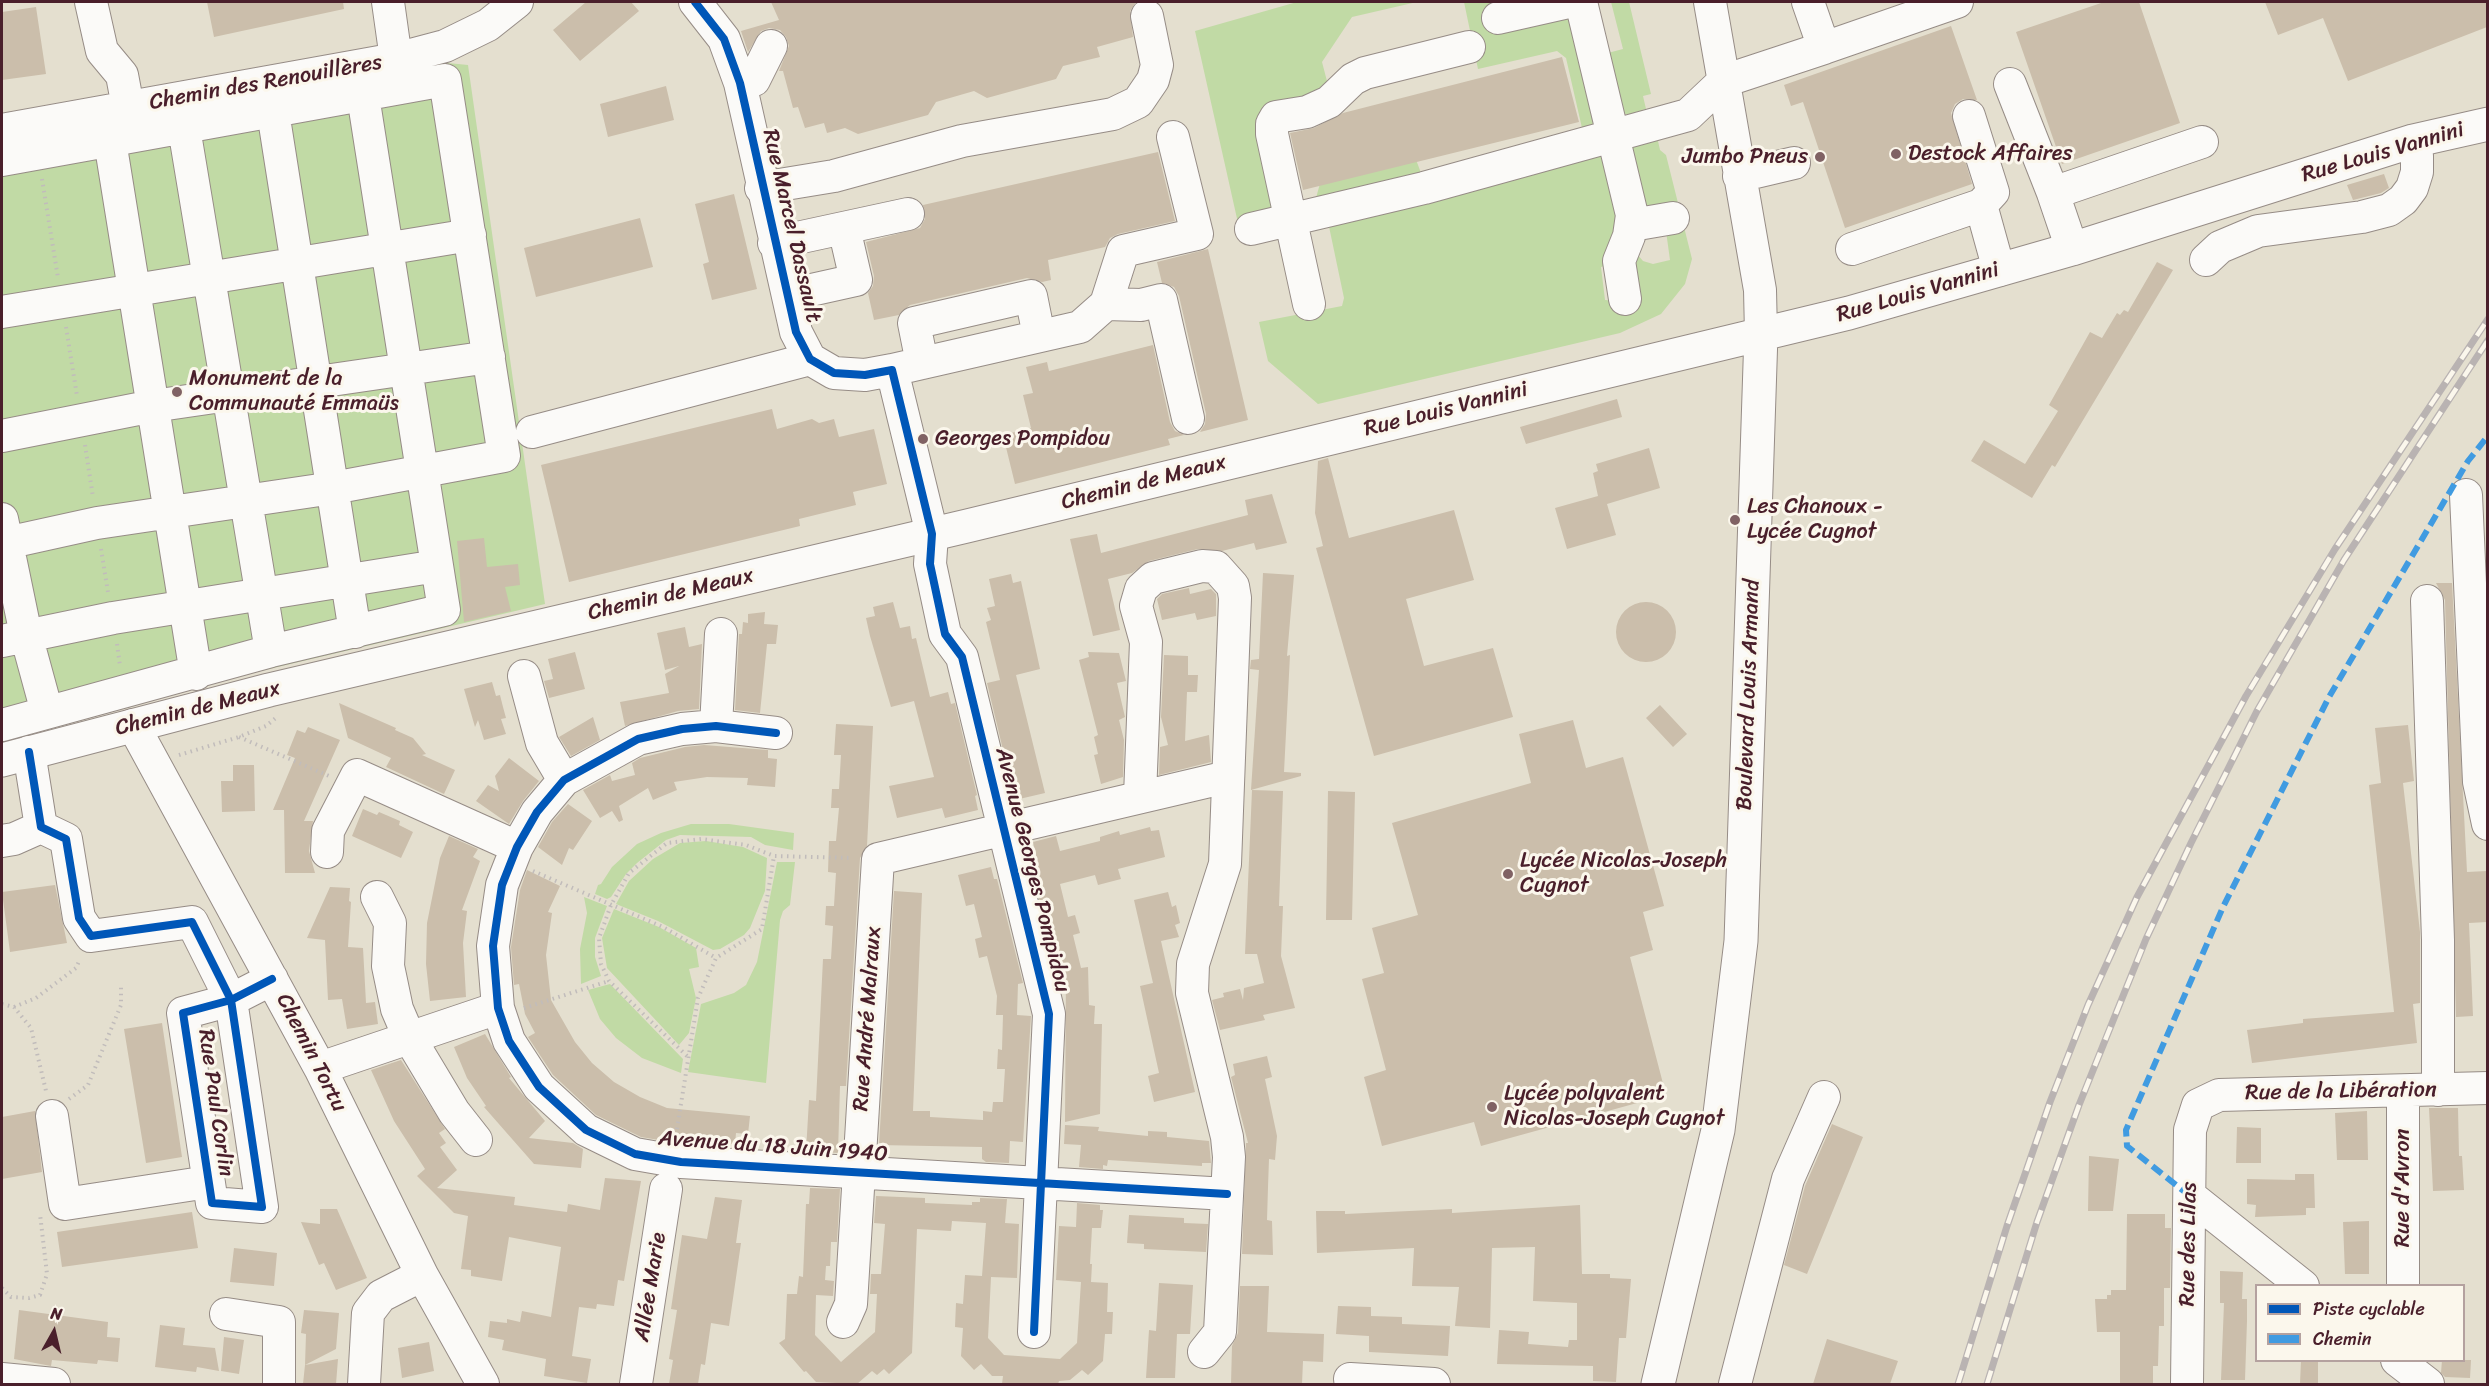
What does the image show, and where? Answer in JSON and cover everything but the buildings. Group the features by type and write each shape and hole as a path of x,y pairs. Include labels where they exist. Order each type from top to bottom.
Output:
{"main road":[{"name":"Rue Louis Vannini","path":"1341,435 1849,313 2072,249 2413,141 2487,124"},
{"name":"Boulevard Louis Armand","path":"1658,1384 1718,1130 1741,941 1761,334"},
{"name":"Chemin de Meaux","path":"15,756 133,725 199,685 932,534 1341,435"}],"street":[{"path":"92,2 102,51 122,75 128,107"},
{"path":"388,2 396,59"},
{"name":"Chemin des Renouillères","path":"2,130 396,59 445,46 488,25 517,2"},
{"path":"1498,18 1569,2"},
{"path":"1581,2 1632,215 1632,225 1619,261 1625,299"},
{"name":"Boulevard Louis Armand","path":"1710,2 1760,290 1761,334"},
{"path":"1808,2 1824,48"},
{"path":"1251,229 1424,188 1688,116 1724,81 1957,2"},
{"name":"Rue Marcel Dassault","path":"706,5 724,39 740,83 761,188 796,332 810,359"},
{"path":"761,188 834,176 962,141 1113,114 1138,102 1153,80 1157,65 1147,16"},
{"path":"740,83 754,80 771,46"},
{"path":"1309,304 1272,134 1272,124 1276,117 1307,112 1329,102 1353,79 1365,74 1469,47"},
{"path":"2,160 445,80 504,456 333,488 3,536 14,638 47,712"},
{"path":"2010,84 2054,193 2072,249"},
{"path":"2,724 47,712 199,685 271,651 444,610 363,96"},
{"path":"273,112 355,632"},
{"path":"1852,249 1981,205 1993,192 1969,116"},
{"path":"184,128 271,651"},
{"path":"532,432 810,359 834,373 865,375 1080,327 1106,304 1123,251 1197,234 1173,137"},
{"path":"110,141 199,685"},
{"path":"2206,260 2228,244 2258,231 2362,217 2389,210 2403,200 2412,188 2417,172 2417,156 2413,141"},
{"path":"2054,193 2202,142"},
{"path":"1739,176 1794,163"},
{"path":"1981,205 1999,270"},
{"path":"774,243 908,214"},
{"path":"1632,225 1673,218"},
{"path":"811,290 856,280 844,228"},
{"path":"2,312 470,235"},
{"path":"932,534 907,367 914,322 1031,296 1039,336"},
{"path":"1106,304 1141,305 1161,300 1188,418"},
{"path":"2,436 153,406 489,357"},
{"path":"2466,495 2479,782 2487,824"},
{"name":"Avenue Georges Pompidou","path":"932,534 949,560 967,629 962,657 1048,1014 1034,1332"},
{"path":"14,638 185,607 437,566"},
{"path":"1140,796 1146,642 1136,606 1141,589 1153,578 1202,566 1216,567 1227,576 1233,586 1235,598 1225,864 1193,964 1192,993 1227,1137 1229,1157 1220,1332 1204,1352"},
{"path":"2427,601 2438,940 2438,1090"},
{"path":"716,726 721,634"},
{"path":"524,676 542,743 564,780"},
{"name":"Chemin Tortu","path":"133,725 320,1068 422,1275 483,1384"},
{"name":"Avenue du 18 Juin 1940","path":"776,733 716,726 682,729 638,739 564,780 537,812 502,885 493,946 500,1012 509,1041 539,1087 586,1130 635,1154 668,1174 858,1172 1227,1194"},
{"path":"15,756 41,827 66,839 79,918 91,936"},
{"path":"327,852 328,831 357,775 515,854"},
{"path":"878,859 1227,777"},
{"path":"2,841 14,839 41,827"},
{"name":"Rue André Malraux","path":"843,1322 851,1304 878,859"},
{"path":"377,897 390,923 388,966 396,1009 409,1037 454,1112 476,1140"},
{"name":"Rue Paul Corlin","path":"91,936 192,922 231,999 262,1207 212,1203 183,1013 231,999 272,978"},
{"path":"320,1068 409,1037 500,1012"},
{"name":"Rue de la Libération","path":"2198,1105 2219,1095 2487,1088"},
{"name":"Rue d'Avron","path":"2403,1091 2403,1284"},
{"path":"1735,1384 1788,1179 1824,1097"},
{"name":"Rue des Lilas","path":"2187,1384 2190,1130 2198,1105"},
{"path":"52,1116 65,1204"},
{"name":"Allée Marie","path":"636,1384 668,1174"},
{"name":"Rue Paul Corlin","path":"65,1204 208,1182"},
{"path":"2190,1196 2300,1284"},
{"path":"364,1384 368,1313 381,1296 422,1275"},
{"path":"226,1314 279,1322 279,1384"},
{"path":"2402,1368 2428,1384"},
{"path":"2,1379 54,1384"},
{"path":"1350,1379 1434,1384"}],"path":[{"path":"239,737 351,786"},
{"path":"687,1056 609,981 601,964 598,938 611,905 629,873 667,843 712,840 746,845 774,856 878,859"},
{"path":"515,854 611,905 663,927 716,958"},
{"path":"668,1174 698,998 716,958 762,929 774,856"},
{"path":"2,1004 14,1007 36,998 76,968 91,936"},
{"path":"500,1012 609,981"},
{"path":"52,1116 58,1107 88,1085 121,1005 121,987"},
{"path":"14,1007 31,1028 52,1116"},
{"path":"2,1288 11,1297 29,1298 40,1294 48,1274 39,1208 65,1204"}],"green space":[{"path":"1297,2 1417,2 1352,17 1322,62 1328,85 1299,111 1265,106 1262,112 1283,213 1238,223 1195,31"},
{"path":"1464,2 1550,2 1565,7 1602,102 1594,127 1585,132 1582,128 1566,58 1557,51 1478,69"},
{"path":"1611,2 1629,2 1651,94 1643,96 1646,109 1642,110 1643,116 1633,117 1616,110 1600,55 1623,49"},
{"path":"448,63 468,65 545,604 269,669 2,739 2,144"},
{"path":"1656,132 1660,150 1666,155 1692,259 1685,284 1661,314 1620,333 1318,404 1268,361 1259,322 1342,306 1344,298 1327,217 1599,146 1627,205 1614,263 1601,267 1605,300 1618,301 1624,264 1637,254 1643,261 1653,264 1670,260 1666,231 1674,230 1681,233 1677,210 1645,211 1629,147"},
{"path":"1412,149 1421,173 1316,198 1324,169"},
{"path":"691,824 729,824 794,833 793,850 765,845 751,837 680,835 666,840 637,863 626,874 611,897 607,899 595,894 598,885 612,867 637,844 661,833"},
{"path":"706,841 743,847 767,858 765,891 750,928 744,935 720,949 713,950 658,921 616,904 629,881 653,859 680,843"},
{"path":"777,862 795,862 790,905 783,911 780,920 766,1083 688,1072 701,1004 734,993 746,985 757,962"},
{"path":"584,897 607,906 595,938 595,957 601,976 581,984 580,949 587,913"},
{"path":"614,909 659,927 696,948 699,967 689,969 696,998 689,1033 679,1045 607,968 602,938"},
{"path":"610,984 683,1059 681,1073 642,1058 616,1038 600,1019 588,990"}],"railway":[{"path":"1958,1384 2007,1226 2050,1102 2088,1005 2137,897 2246,696 2335,549 2488,319"},
{"path":"1987,1384 2037,1222 2079,1105 2146,939 2191,843 2257,711 2344,560 2488,340"}],"marked path":[{"path":"2190,1196 2127,1146 2126,1130 2223,907 2329,697 2468,461 2488,436"}],"cycle path":[{"path":"695,2 724,39 740,83 796,332 810,359 834,373 865,375 892,370 932,534 930,564 945,634 962,657 1049,1014 1034,1332"},
{"path":"776,733 716,726 682,729 638,739 564,780 537,812 517,847 502,885 493,946 498,1008 509,1041 539,1087 586,1130 635,1154 681,1162 1227,1194"},
{"path":"29,752 41,827 66,839 79,918 91,936 192,922 231,1000 262,1207 212,1203 183,1013 231,1000 272,979"}],"place":[{"name":"Destock Affaires","path":"1896,154"},
{"name":"Jumbo Pneus","path":"1820,157"},
{"name":"Monument de la Communauté Emmaüs","path":"177,392"},
{"name":"Georges Pompidou","path":"923,439"},
{"name":"Les Chanoux - Lycée Cugnot","path":"1735,520"},
{"name":"Lycée Nicolas-Joseph Cugnot","path":"1508,874"},
{"name":"Lycée polyvalent Nicolas-Joseph Cugnot","path":"1492,1107"}]}
